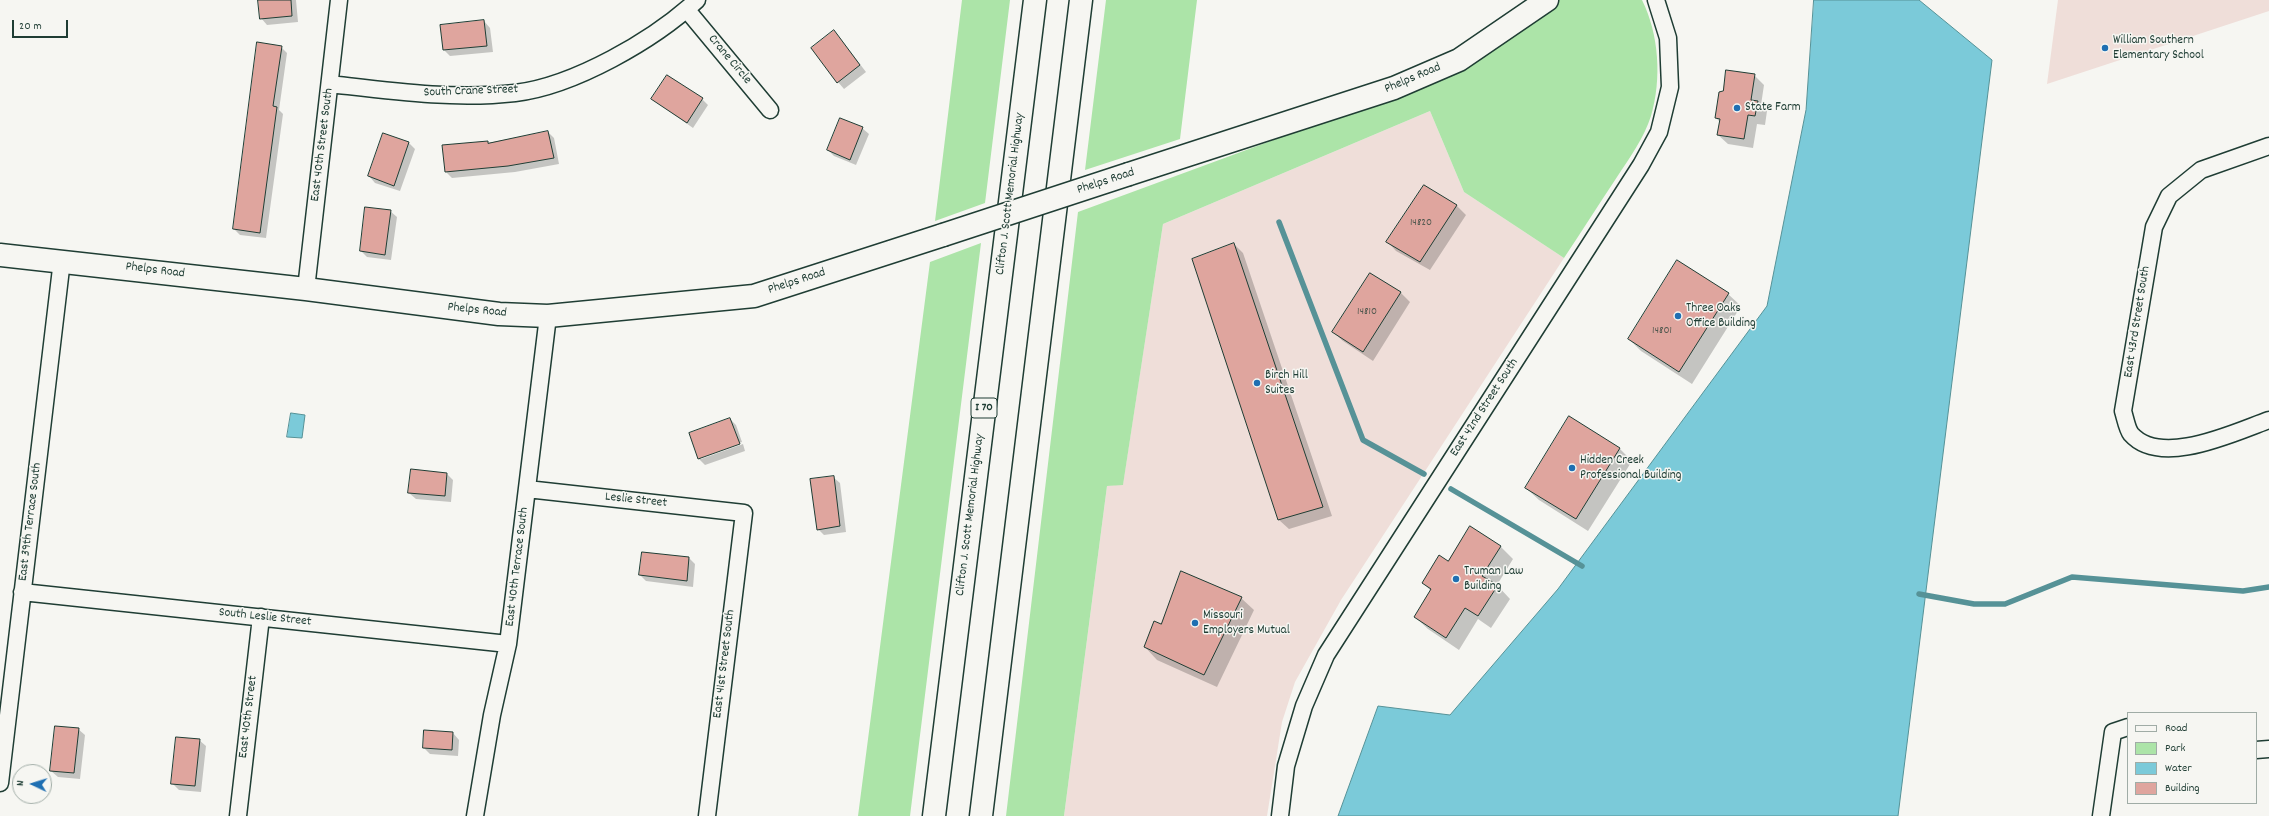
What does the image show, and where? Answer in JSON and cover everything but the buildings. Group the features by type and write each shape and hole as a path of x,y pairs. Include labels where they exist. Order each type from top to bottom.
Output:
{"main road":[{"name":"Clifton J. Scott Memorial Highway","path":"934,816 1035,0"},
{"path":"981,816 1082,0"},
{"name":"Phelps Road","path":"0,255 62,260 499,314 548,316 754,296 1394,88 1459,60 1547,0"}],"street":[{"name":"East 40th Street South","path":"306,289 339,0"},
{"name":"East 42nd Street South","path":"1280,816 1286,766 1304,706 1326,655 1641,165 1659,132 1670,87 1668,38 1656,0"},
{"name":"South Crane Street","path":"330,84 418,94 516,93 557,82 599,66 647,39 692,5"},
{"name":"Crane Circle","path":"692,5 770,110"},
{"name":"East 43rd Street South","path":"2269,146 2201,170 2169,196 2154,226 2124,411 2130,433 2138,440 2143,443 2169,449 2192,447 2269,420"},
{"name":"East 39th Terrace South","path":"0,783 62,260"},
{"name":"East 40th Terrace South","path":"475,816 492,715 508,644 548,316"},
{"name":"Leslie Street","path":"528,489 744,513"},
{"name":"East 41st Street South","path":"707,816 744,513"},
{"name":"South Leslie Street","path":"22,592 508,644"},
{"name":"East 40th Street","path":"238,816 261,617"},
{"path":"2102,816 2121,730"},
{"path":"2257,750 2269,749"}],"shaded area":[{"name":"William Southern Elementary School","path":"2058,0 2269,0 2269,11 2047,84"},
{"path":"1430,111 1464,192 1564,258 1341,600 1295,682 1282,722 1267,816 1064,816 1107,486 1123,484 1163,224"}],"green space":[{"path":"962,0 1010,0 985,203 935,221"},
{"path":"1106,0 1197,0 1180,139 1085,170"},
{"path":"1559,0 1642,0 1652,27 1657,57 1657,87 1651,116 1645,132 1632,155 1564,258 1464,192 1430,111 1163,224 1123,485 1107,486 1064,816 1006,816 1078,212 1401,93 1479,53"},
{"path":"981,243 910,816 858,816 930,262"}],"water":[{"path":"1814,0 1919,0 1992,60 1898,816 1338,816 1378,706 1450,715 1558,589 1767,306 1806,110"},
{"path":"291,413 305,415 302,438 287,437"}],"waterway":[{"path":"1279,222 1363,440 1424,474"},
{"path":"1451,489 1582,566"},
{"path":"1919,594 1974,604 2005,604 2072,577 2243,591 2269,587"}],"place":[{"name":"William Southern Elementary School","path":"2105,48"},
{"name":"State Farm","path":"1737,108"},
{"name":"Three Oaks Office Building","path":"1678,316"},
{"name":"Birch Hill Suites","path":"1257,383"},
{"name":"Hidden Creek Professional Building","path":"1572,468"},
{"name":"Truman Law Building","path":"1456,579"},
{"name":"Missouri Employers Mutual","path":"1195,623"}]}
